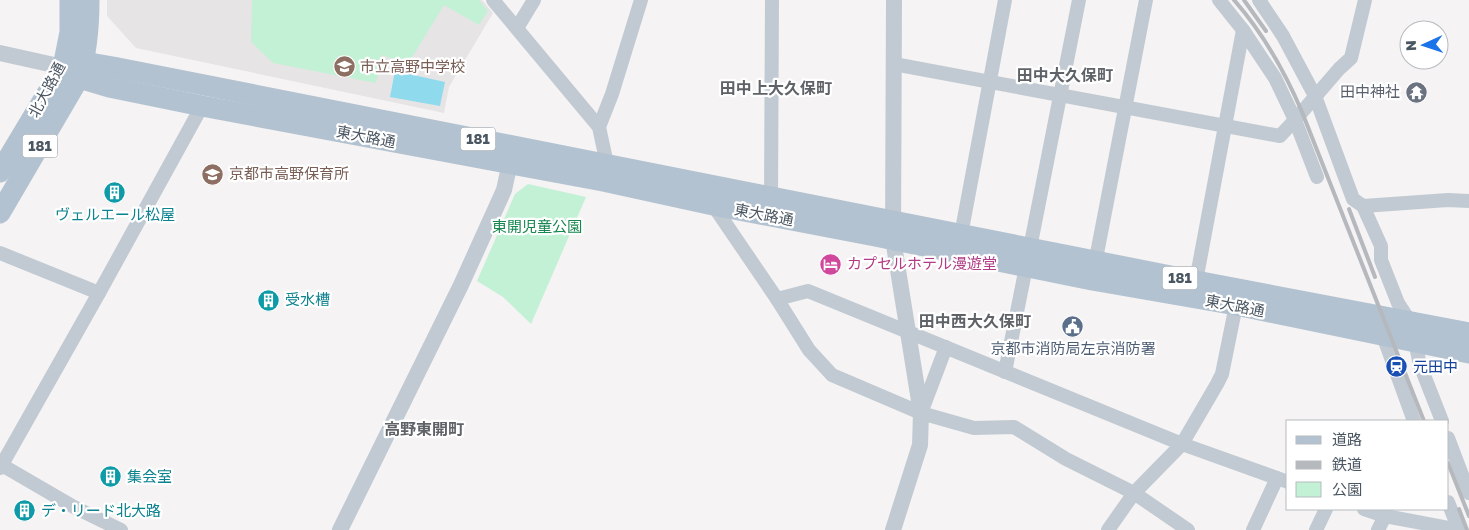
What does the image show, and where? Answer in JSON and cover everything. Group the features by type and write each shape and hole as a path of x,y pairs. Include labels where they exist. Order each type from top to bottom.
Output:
{"main road":[{"name":"北大路通","path":"70,0 70,32 76,69"},
{"name":"北大路通","path":"0,172 76,69 89,32 89,0"},
{"name":"東大路通","path":"76,69 113,67 512,155 605,173 771,196 893,230 1094,270 1236,305 1384,335 1414,332 1469,333"},
{"name":"東大路通","path":"76,69 109,88 202,106 512,155"},
{"name":"181","path":"0,213 76,69"},
{"name":"東大路通","path":"605,173 714,206 893,230 962,235 1028,257"},
{"name":"東大路通","path":"1094,270 1196,281 1375,315 1414,332 1469,352"}],"street":[{"path":"493,0 599,127"},
{"path":"517,28 534,0"},
{"path":"605,173 599,127 612,94 641,0"},
{"path":"771,196 772,0"},
{"path":"892,530 920,445 921,413 907,332 893,230 894,0"},
{"path":"962,235 1005,0"},
{"path":"1005,372 1080,0"},
{"path":"1094,270 1146,0"},
{"path":"1219,0 1243,30 1275,78 1296,120 1318,177"},
{"path":"1259,0 1283,36 1316,96 1353,199 1363,206 1381,246 1381,260 1398,303 1414,332 1420,365 1442,420"},
{"path":"894,64 1280,136 1296,120 1338,69 1351,58 1365,0"},
{"path":"1196,281 1243,30"},
{"name":"東大路通","path":"0,53 76,69"},
{"path":"121,530 74,507 1,466 202,106"},
{"path":"340,530 461,284 504,190 512,155"},
{"path":"1363,206 1448,200 1469,201"},
{"path":"714,206 809,350 832,375 921,413 974,428 1014,427 1066,459 1134,493 1188,530"},
{"path":"0,253 99,293"},
{"path":"777,299 808,290 1182,444 1282,480 1254,530"},
{"path":"1108,530 1134,493 1182,444 1218,384 1222,374 1236,305"},
{"path":"1375,315 1384,335 1391,360 1414,420"},
{"path":"921,413 946,347"},
{"path":"1449,440 1463,464 1469,493"},
{"path":"1449,505 1459,530"},
{"path":"1316,530 1326,510"},
{"path":"1367,510 1385,516 1459,530"},
{"path":"1378,530 1385,516"}],"shaded area":[{"name":"市立高野中学校","path":"107,0 482,0 493,13 449,87 444,113 136,48 107,16"}],"green space":[{"path":"252,0 479,0 488,11 479,25 444,5 408,64 382,55 376,83 273,63 251,42"},
{"name":"東開児童公園","path":"528,184 586,197 531,324 503,297 477,281 515,194"}],"water":[{"path":"395,71 445,82 440,106 390,97"}],"railway":[{"path":"1234,0 1264,39 1281,68 1302,112 1424,420"},
{"path":"1244,0 1266,31"},
{"path":"1349,209 1375,277"},
{"path":"1449,466 1469,516"},
{"path":"1459,509 1467,530"}],"place":[{"name":"市立高野中学校","path":"344,67"},
{"name":"田中神社","path":"1416,92"},
{"name":"京都市高野保育所","path":"213,174"},
{"name":"ヴェルエール松屋","path":"115,192"},
{"name":"カプセルホテル漫遊堂","path":"831,264"},
{"name":"受水槽","path":"269,300"},
{"name":"京都市消防局左京消防署","path":"1073,326"},
{"name":"元田中","path":"1397,367"},
{"name":"集会室","path":"111,477"},
{"name":"デ・リード北大路","path":"25,511"}],"district":[{"name":"田中大久保町","path":"1065,75"},
{"name":"田中上大久保町","path":"776,88"},
{"name":"田中西大久保町","path":"975,321"},
{"name":"高野東開町","path":"424,429"}]}
